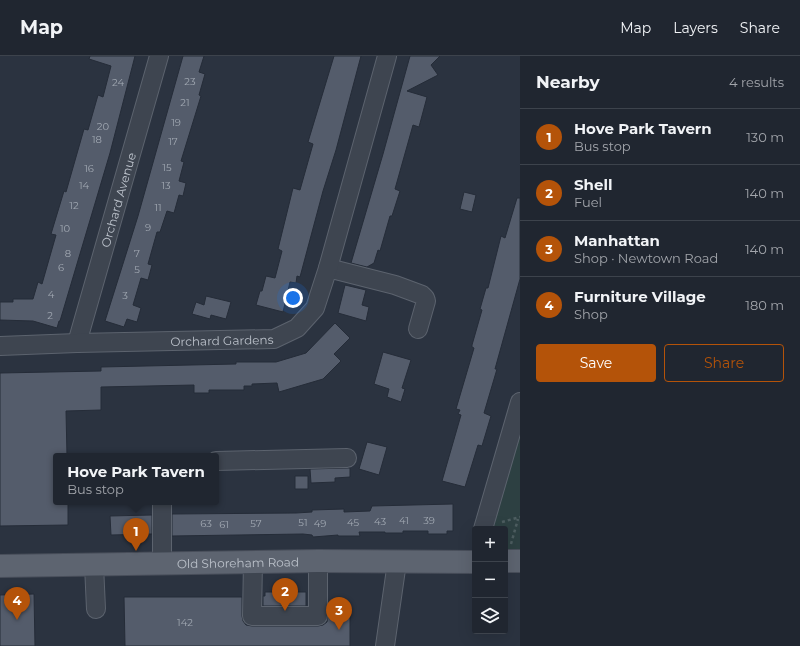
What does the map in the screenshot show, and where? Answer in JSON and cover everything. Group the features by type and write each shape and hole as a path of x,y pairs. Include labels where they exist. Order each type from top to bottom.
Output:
{"main road":[{"name":"Old Shoreham Road","path":"0,566 318,561 472,561"},
{"path":"508,561 520,561"}],"street":[{"name":"Orchard Avenue","path":"77,343 159,56"},
{"name":"Orchard Gardens","path":"0,346 274,339 297,328 315,308 328,268 387,56"},
{"path":"328,268 395,285 422,295 426,301 418,329"},
{"path":"484,526 520,402"},
{"path":"219,461 347,458"},
{"path":"162,505 162,564"},
{"path":"253,562 252,616 318,616 318,561"},
{"path":"385,646 397,562"},
{"path":"94,565 96,609"}],"path":[{"path":"508,551 518,519"}],"shaded area":[{"path":"520,425 520,550 508,550 508,526 490,526"}],"building":[{"path":"90,56 135,56 110,153 60,321 57,328 33,321 0,320 0,302 13,302 13,299 33,299 38,282 42,284 56,235 51,234 64,191 66,192 84,129 88,130 98,95 103,97 111,66 89,59"},
{"path":"183,56 204,56 199,72 205,74 199,95 201,96 181,161 184,162 179,181 186,183 183,196 179,195 174,213 167,211 160,232 157,232 148,264 152,265 148,280 141,278 133,305 141,308 137,322 127,319 124,327 105,321 138,216"},
{"path":"334,56 361,56 300,277 297,276 296,283 290,282 283,312 256,305 266,276 275,278 282,251 278,249 293,188 300,190 313,144 308,142"},
{"path":"410,56 440,56 431,65 438,75 407,91 427,97 419,127 413,125 395,189 400,191 392,216 390,216 380,251 378,250 374,263 367,267 351,263"},
{"path":"464,192 476,195 472,212 460,209"},
{"path":"517,198 520,198 520,279 484,413 491,416 482,446 478,445 465,487 442,481 461,415 458,414 460,410 456,409 474,348 472,345 482,310 480,309 486,288 488,288 501,236 505,238"},
{"path":"345,285 366,290 362,305 369,307 366,321 338,313"},
{"path":"206,296 231,302 226,319 211,315 210,319 192,314 196,302 204,305"},
{"path":"335,323 350,338 334,354 341,361 323,379 279,392 277,383 252,384 252,386 244,386 244,390 209,390 209,393 194,393 194,385 101,387 101,410 66,411 67,453 53,453 53,505 68,505 68,525 0,526 0,373 101,371 101,367 276,362 306,353"},
{"path":"383,352 411,360 402,388 405,389 401,402 387,397 389,389 374,384"},
{"path":"367,442 387,447 379,475 359,469"},
{"path":"350,468 350,477 335,478 335,482 311,483 310,469"},
{"path":"295,476 308,476 308,489 295,489"},
{"path":"453,504 453,531 447,531 447,534 428,534 428,531 403,531 403,533 359,532 360,536 338,535 313,537 312,535 303,534 172,536 172,514 296,513 312,512 312,510 344,509 344,512 370,511 372,506"},
{"path":"152,515 152,534 111,535 110,516"},
{"path":"265,592 306,592 306,606 263,606 263,596 265,596"},
{"path":"34,594 35,646 0,646 0,595"},
{"path":"124,597 242,597 243,621 246,625 252,626 318,626 327,622 328,614 350,614 350,646 125,646"}],"place":[{"name":"Hove Park Tavern","path":"136,551"},
{"name":"Shell","path":"285,611"},
{"name":"Furniture Village","path":"17,620"},
{"name":"Manhattan","path":"339,630"}]}
